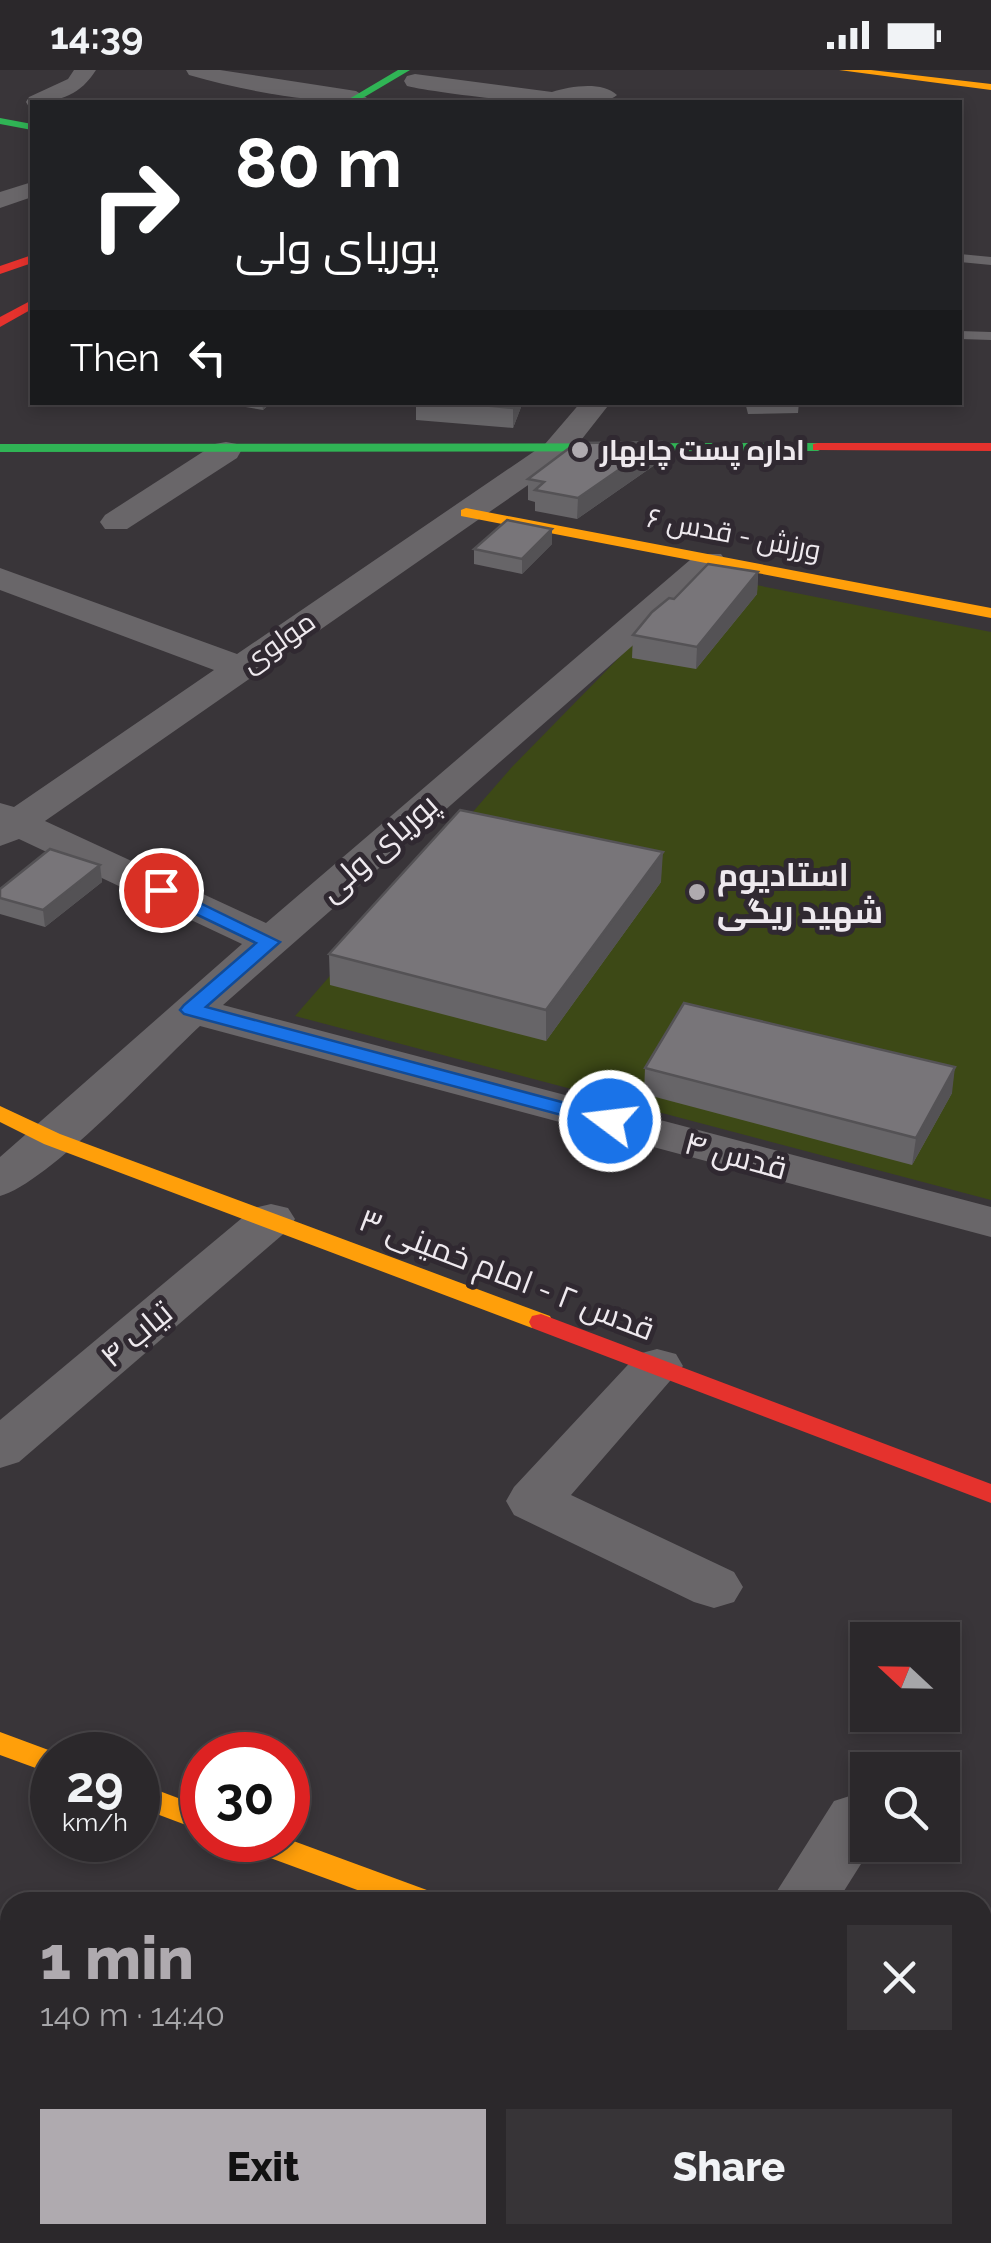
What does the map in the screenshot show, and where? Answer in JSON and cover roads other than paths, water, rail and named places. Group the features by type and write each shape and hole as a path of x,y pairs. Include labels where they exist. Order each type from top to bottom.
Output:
{"street":[{"path":"43,100 76,84 85,70"},
{"path":"198,70 230,80 356,100"},
{"path":"844,70 991,87"},
{"path":"952,70 991,74"},
{"path":"364,100 418,74 553,99 574,93 606,95"},
{"path":"0,121 30,106"},
{"path":"0,121 30,126"},
{"path":"0,201 30,190"},
{"path":"0,210 30,217"},
{"path":"0,270 30,260"},
{"path":"0,280 30,288"},
{"path":"0,323 30,305"},
{"name":"مولوی","path":"6,824 241,668 556,450 594,405"},
{"path":"0,448 991,448"},
{"path":"116,522 226,450"},
{"name":"ورزش - قدس ۶","path":"466,513 991,614"},
{"name":"پوریای ولی","path":"0,1181 709,561"},
{"path":"4,584 241,668"},
{"path":"6,824 270,942"},
{"name":"قدس ۴","path":"191,1010 991,1222"},
{"name":"قدس ۲ - امام خمینی ۳","path":"0,1113 52,1139 271,1218 991,1494"},
{"name":"تیاب ۴","path":"0,1449 271,1218"},
{"path":"658,1366 534,1501 714,1588"},
{"path":"0,1744 30,1755"},
{"path":"809,1892 850,1828"},
{"path":"310,1860 397,1892"}],"lane":[{"path":"962,258 991,261"},
{"path":"962,336 991,336"}],"place":[{"name":"اداره پست چابهار","path":"580,450"},
{"name":"استادیوم شهید ریگی","path":"697,892"}]}
